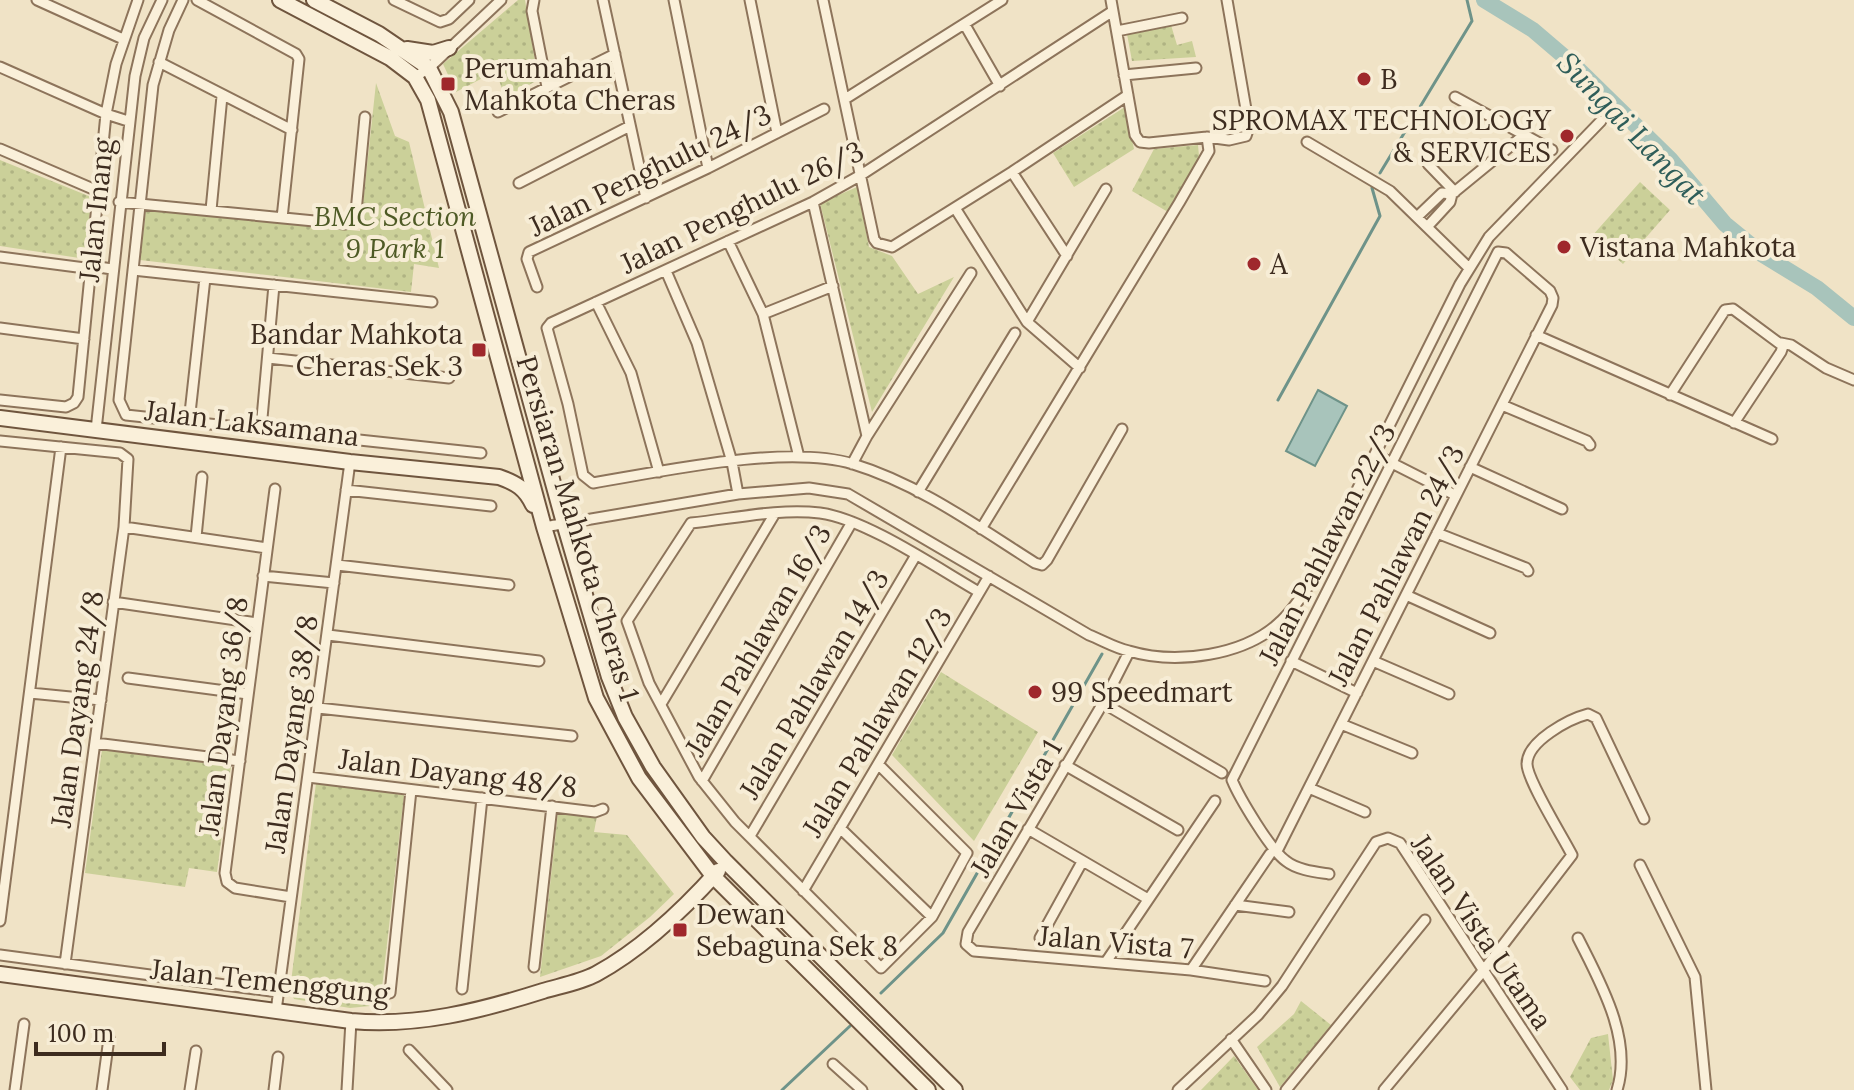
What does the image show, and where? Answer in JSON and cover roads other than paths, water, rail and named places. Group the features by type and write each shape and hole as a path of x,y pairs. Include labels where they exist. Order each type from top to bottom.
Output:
{"main road":[{"path":"280,0 390,58 415,77"},
{"name":"Persiaran Mahkota Cheras 1","path":"314,0 399,47 429,68 451,112 609,677 625,717 653,767 703,837 726,862 955,1090"},
{"path":"399,47 421,53 449,48"},
{"path":"437,85 438,72 449,48"},
{"name":"Persiaran Mahkota Cheras 1","path":"415,77 428,100 544,527 596,698 639,778 713,876 928,1090"},
{"name":"Jalan Laksamana","path":"0,418 350,462 499,477"},
{"path":"499,477 516,470 525,456"},
{"path":"499,477 523,488 544,527"},
{"name":"Jalan Temenggung","path":"0,974 367,1023 442,1019 594,975 657,931 726,862"}],"street":[{"path":"37,0 123,39"},
{"path":"0,400 66,407 78,397 106,114 123,39 138,0"},
{"name":"Jalan Inang","path":"96,430 128,121 144,38 162,0"},
{"path":"183,0 153,85 119,400 126,415 481,453"},
{"path":"197,0 296,54 300,65 282,218"},
{"path":"394,0 436,22 449,19 469,0"},
{"path":"415,77 429,68 501,0"},
{"path":"534,0 532,11 547,87"},
{"path":"603,0 646,198"},
{"path":"674,0 708,168"},
{"path":"750,0 777,133"},
{"path":"845,99 1002,0"},
{"path":"1111,0 1135,135 1140,142 1149,143 1210,137 1217,132 1241,127 1247,115 1227,0"},
{"path":"827,2 877,243 892,247 1128,95"},
{"name":"Jalan Penghulu 26/3","path":"659,472 593,483 583,475 547,328 551,323 813,202 861,175 1113,11"},
{"path":"1117,31 1182,18"},
{"path":"965,25 1000,86"},
{"path":"498,112 615,54"},
{"path":"159,62 292,130"},
{"path":"0,67 128,121"},
{"path":"1124,75 1196,68"},
{"path":"211,210 222,96"},
{"path":"1455,97 1552,150"},
{"name":"Jalan Penghulu 24/3","path":"537,287 527,259 529,252 708,168 824,109"},
{"path":"119,202 338,225 351,220 356,212 365,117"},
{"path":"544,527 738,494 809,488 848,494 1089,635 1129,652 1161,656 1214,654 1263,635 1281,622 1311,582 1469,268 1489,237 1601,121"},
{"path":"519,183 630,126"},
{"path":"1427,227 1450,202 1454,193 1524,135"},
{"path":"981,529 1209,151 1210,137"},
{"path":"1307,142 1380,183 1469,268"},
{"path":"0,149 100,192"},
{"path":"1428,164 1454,193"},
{"path":"1012,172 1067,256"},
{"path":"1027,322 1106,189"},
{"path":"1417,217 1442,193 1454,193"},
{"path":"813,202 867,436"},
{"path":"955,208 1027,322 1080,368"},
{"path":"728,241 763,314 799,457"},
{"name":"Jalan Pahlawan 22/3","path":"1273,852 1237,794 1232,780 1498,252 1506,253 1550,291 1553,298"},
{"path":"0,257 111,273"},
{"path":"133,270 432,302"},
{"path":"666,271 697,343 732,462 738,494"},
{"path":"852,464 971,273"},
{"path":"189,422 205,278"},
{"path":"261,429 274,285"},
{"path":"763,314 833,286"},
{"name":"Jalan Pahlawan 24/3","path":"1191,970 1273,852 1309,788 1553,298"},
{"path":"596,302 631,373 659,472 799,457 852,464 918,492 1042,565 1122,429"},
{"path":"1670,395 1729,308 1781,348"},
{"path":"0,328 84,339"},
{"path":"918,492 1015,333"},
{"path":"1536,335 1772,439"},
{"path":"1734,423 1781,348 1791,345 1826,368 1854,380"},
{"path":"268,358 449,378"},
{"path":"1502,405 1587,441 1590,445"},
{"path":"0,441 61,447 0,921"},
{"name":"Jalan Dayang 24/8","path":"61,447 120,453 128,459 124,527 65,964"},
{"path":"1376,455 1455,495"},
{"name":"Jalan Dayang 38/8","path":"276,1011 350,462"},
{"path":"1470,467 1562,509"},
{"path":"196,537 202,477"},
{"name":"Jalan Dayang 36/8","path":"275,489 225,873 227,882 235,888 291,897"},
{"path":"346,490 491,506"},
{"path":"688,501 691,523 627,621 649,683 702,781 735,822 881,968 932,917 967,853 878,764"},
{"path":"691,523 819,513 852,522 979,592"},
{"path":"661,704 774,515"},
{"name":"Jalan Pahlawan 16/3","path":"702,781 852,522"},
{"path":"124,527 267,548"},
{"path":"1437,533 1528,571"},
{"name":"Jalan Pahlawan 14/3","path":"750,836 916,555"},
{"path":"337,565 509,585"},
{"path":"263,576 334,583"},
{"name":"Jalan Pahlawan 12/3","path":"803,891 989,576"},
{"path":"1406,595 1490,633"},
{"path":"113,602 257,623"},
{"path":"328,635 539,661"},
{"name":"Jalan Vista 1","path":"966,944 968,932 1103,703 1129,652"},
{"path":"1291,661 1357,693"},
{"path":"1373,661 1449,694"},
{"path":"128,678 248,694"},
{"path":"30,693 101,700"},
{"path":"1103,703 1222,773"},
{"path":"318,708 572,736"},
{"path":"1384,1090 1483,971 1572,855 1534,785 1527,764 1530,753 1553,728 1588,714 1596,718 1644,819"},
{"path":"1341,724 1412,753"},
{"path":"95,743 240,761"},
{"path":"1065,765 1178,830"},
{"name":"Jalan Dayang 48/8","path":"308,777 595,812 603,809"},
{"path":"1309,788 1365,812"},
{"path":"390,993 411,790"},
{"path":"462,989 482,798"},
{"path":"1106,962 1215,801"},
{"path":"534,967 552,806"},
{"path":"840,828 932,917"},
{"path":"1028,829 1148,899"},
{"name":"Jalan Vista Utama","path":"1178,1090 1258,1015 1282,986 1354,873 1380,839 1392,838 1400,843 1562,1090"},
{"path":"1273,852 1286,862 1329,874"},
{"path":"1040,938 1082,862"},
{"path":"1640,865 1695,977 1706,1090"},
{"path":"1235,905 1289,912"},
{"path":"1286,1090 1425,920"},
{"path":"1578,938 1612,1009 1622,1076 1617,1090"},
{"name":"Jalan Vista 7","path":"966,944 974,951 1191,970 1265,981"},
{"path":"0,955 278,992"},
{"path":"176,997 178,979"},
{"path":"347,1090 351,1021"},
{"path":"15,1090 24,1024"},
{"path":"102,1090 109,1038"},
{"path":"1231,1039 1266,1090"},
{"path":"409,1050 447,1090"},
{"path":"190,1090 196,1051"},
{"path":"274,1090 278,1057"},
{"path":"833,1064 862,1090"}],"water":[{"path":"1318,390 1347,406 1315,466 1286,451"}],"waterway":[{"path":"1380,173 1472,21 1467,0"},
{"name":"Sungai Langat","path":"1484,0 1533,30 1574,65 1670,159 1725,224 1763,255 1817,288 1854,318"},
{"path":"1278,400 1380,216 1372,188"},
{"path":"881,993 943,933 1102,654"},
{"path":"782,1090 850,1026"}],"place":[{"name":"B","path":"1364,79"},
{"name":"Perumahan Mahkota Cheras","path":"448,84"},
{"name":"SPROMAX TECHNOLOGY & SERVICES","path":"1567,136"},
{"name":"Vistana Mahkota","path":"1564,247"},
{"name":"A","path":"1254,264"},
{"name":"Bandar Mahkota Cheras Sek 3","path":"479,350"},
{"name":"99 Speedmart","path":"1035,692"},
{"name":"Dewan Sebaguna Sek 8","path":"680,930"}],"park label":[{"name":"BMC Section 9 Park 1","path":"395,232"}]}
